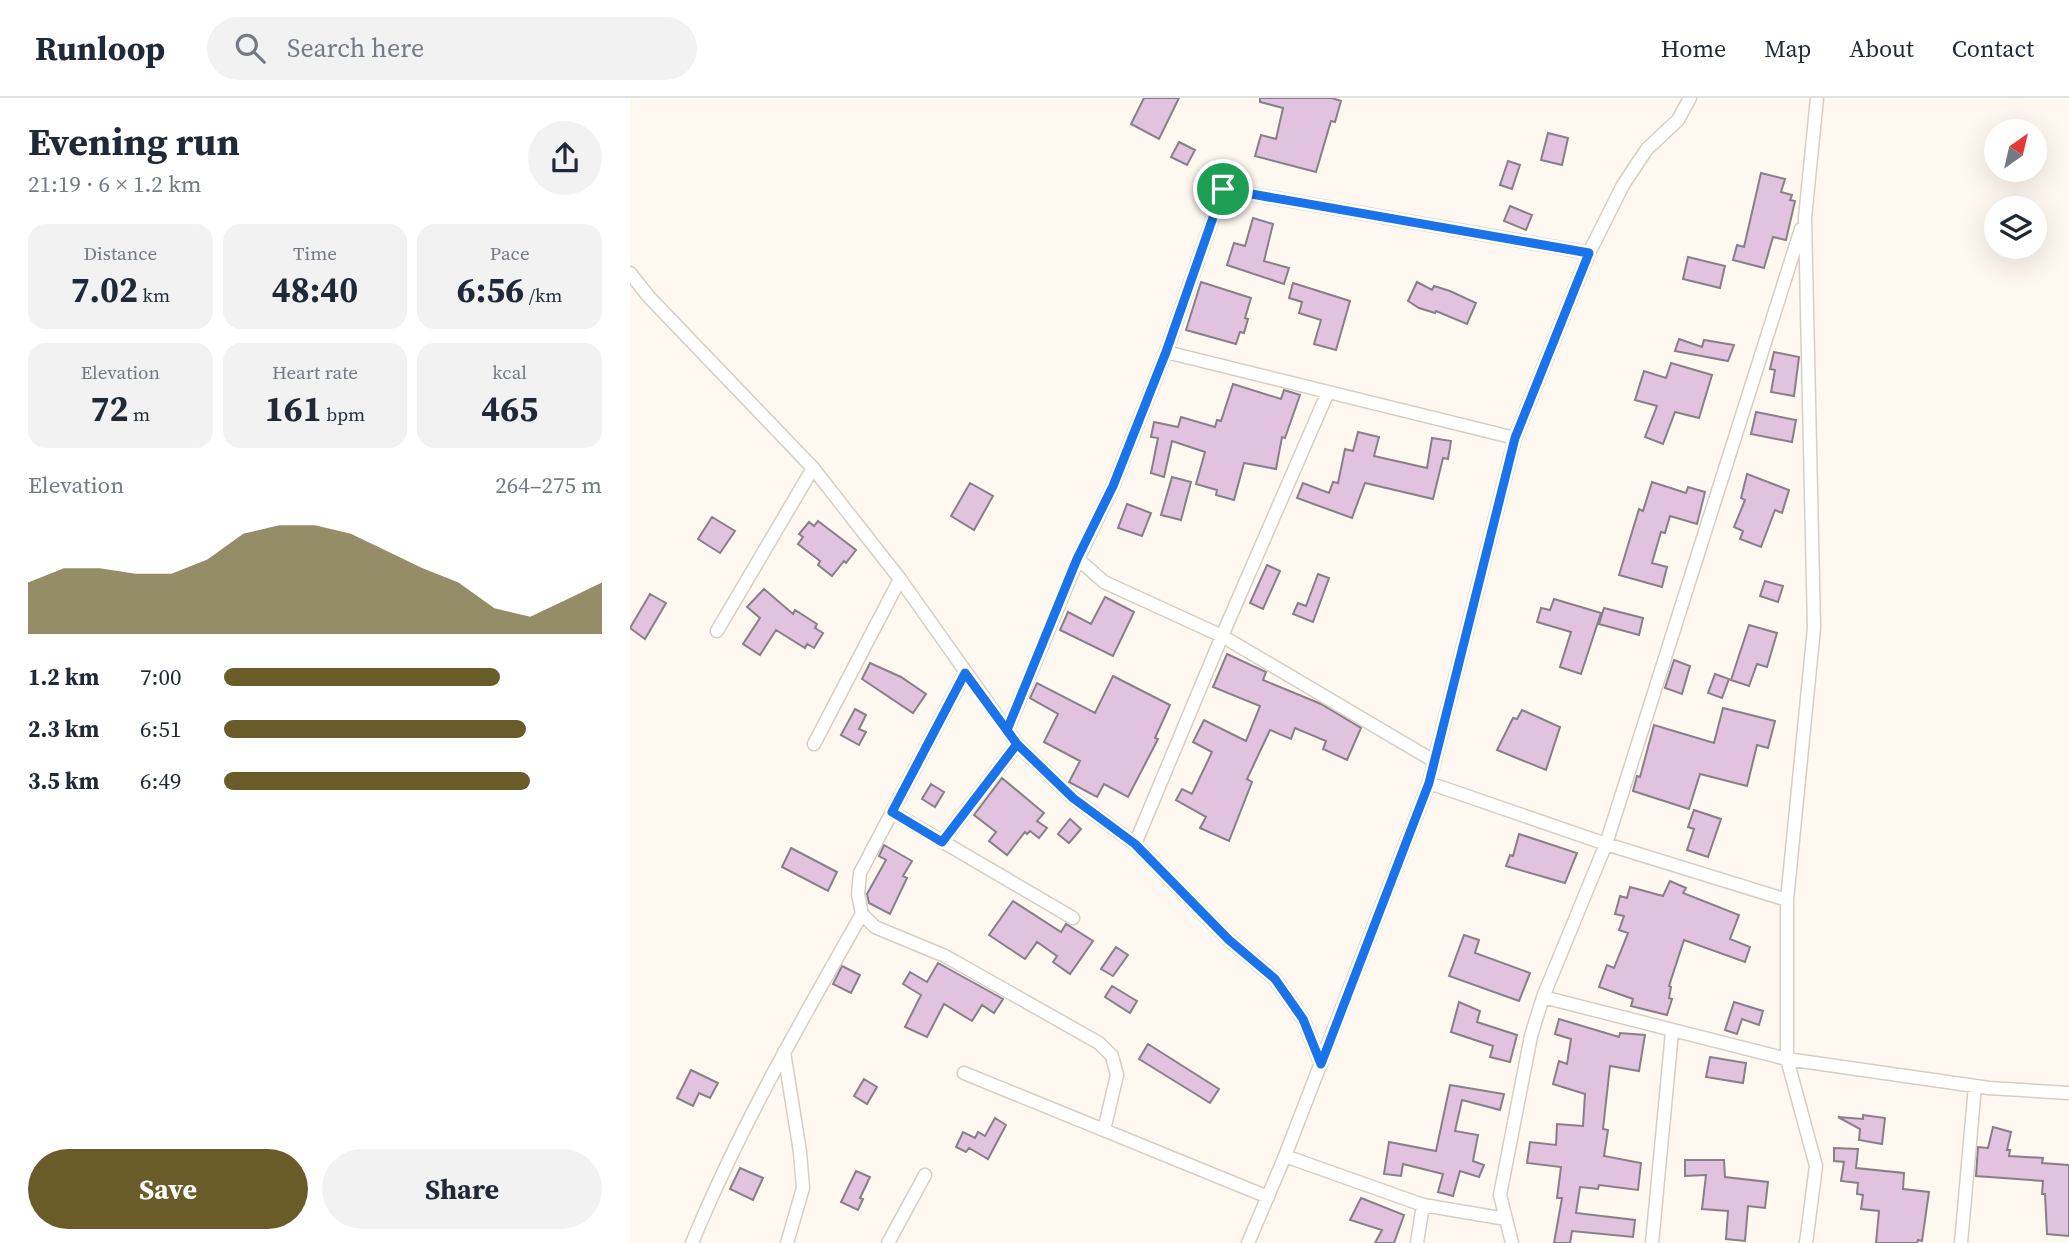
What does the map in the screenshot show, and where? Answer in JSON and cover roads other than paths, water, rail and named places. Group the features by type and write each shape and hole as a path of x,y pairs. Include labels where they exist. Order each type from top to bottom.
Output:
{"street":[{"path":"1248,1243 1286,1156 1429,783 1515,438 1589,253 1623,185 1647,149 1678,120 1690,98"},
{"path":"1806,1243 1815,1166 1787,1059 1787,900 1814,628 1805,218 1817,98"},
{"path":"1007,730 1077,559 1113,486 1166,352 1223,189 1589,253"},
{"path":"1511,1243 1500,1195 1531,1035 1543,997 1606,844 1805,218"},
{"path":"630,273 649,297 813,468 900,579 1017,744 1073,798 1135,844 1229,940 1275,979 1303,1019 1321,1064"},
{"path":"1166,352 1515,438"},
{"path":"1135,844 1328,392"},
{"path":"717,631 813,468"},
{"path":"1077,559 1104,582 1222,635 1434,761"},
{"path":"814,744 900,579"},
{"path":"965,673 860,873 858,894 862,914 875,927 945,956 1099,1043 1112,1056 1117,1075 1104,1130"},
{"path":"942,842 1017,744"},
{"path":"1429,783 1606,844 1787,900"},
{"path":"892,812 1073,918"},
{"path":"692,1243 706,1208 784,1051 862,914"},
{"path":"1543,997 1672,1032 1787,1059 1975,1086 2069,1093"},
{"path":"1652,1243 1672,1032"},
{"path":"784,1051 803,1188 787,1243"},
{"path":"964,1073 1268,1197"},
{"path":"1961,1243 1975,1086"},
{"path":"1286,1156 1423,1205 1506,1219"},
{"path":"888,1243 925,1175"},
{"path":"1417,1243 1423,1205"}]}
